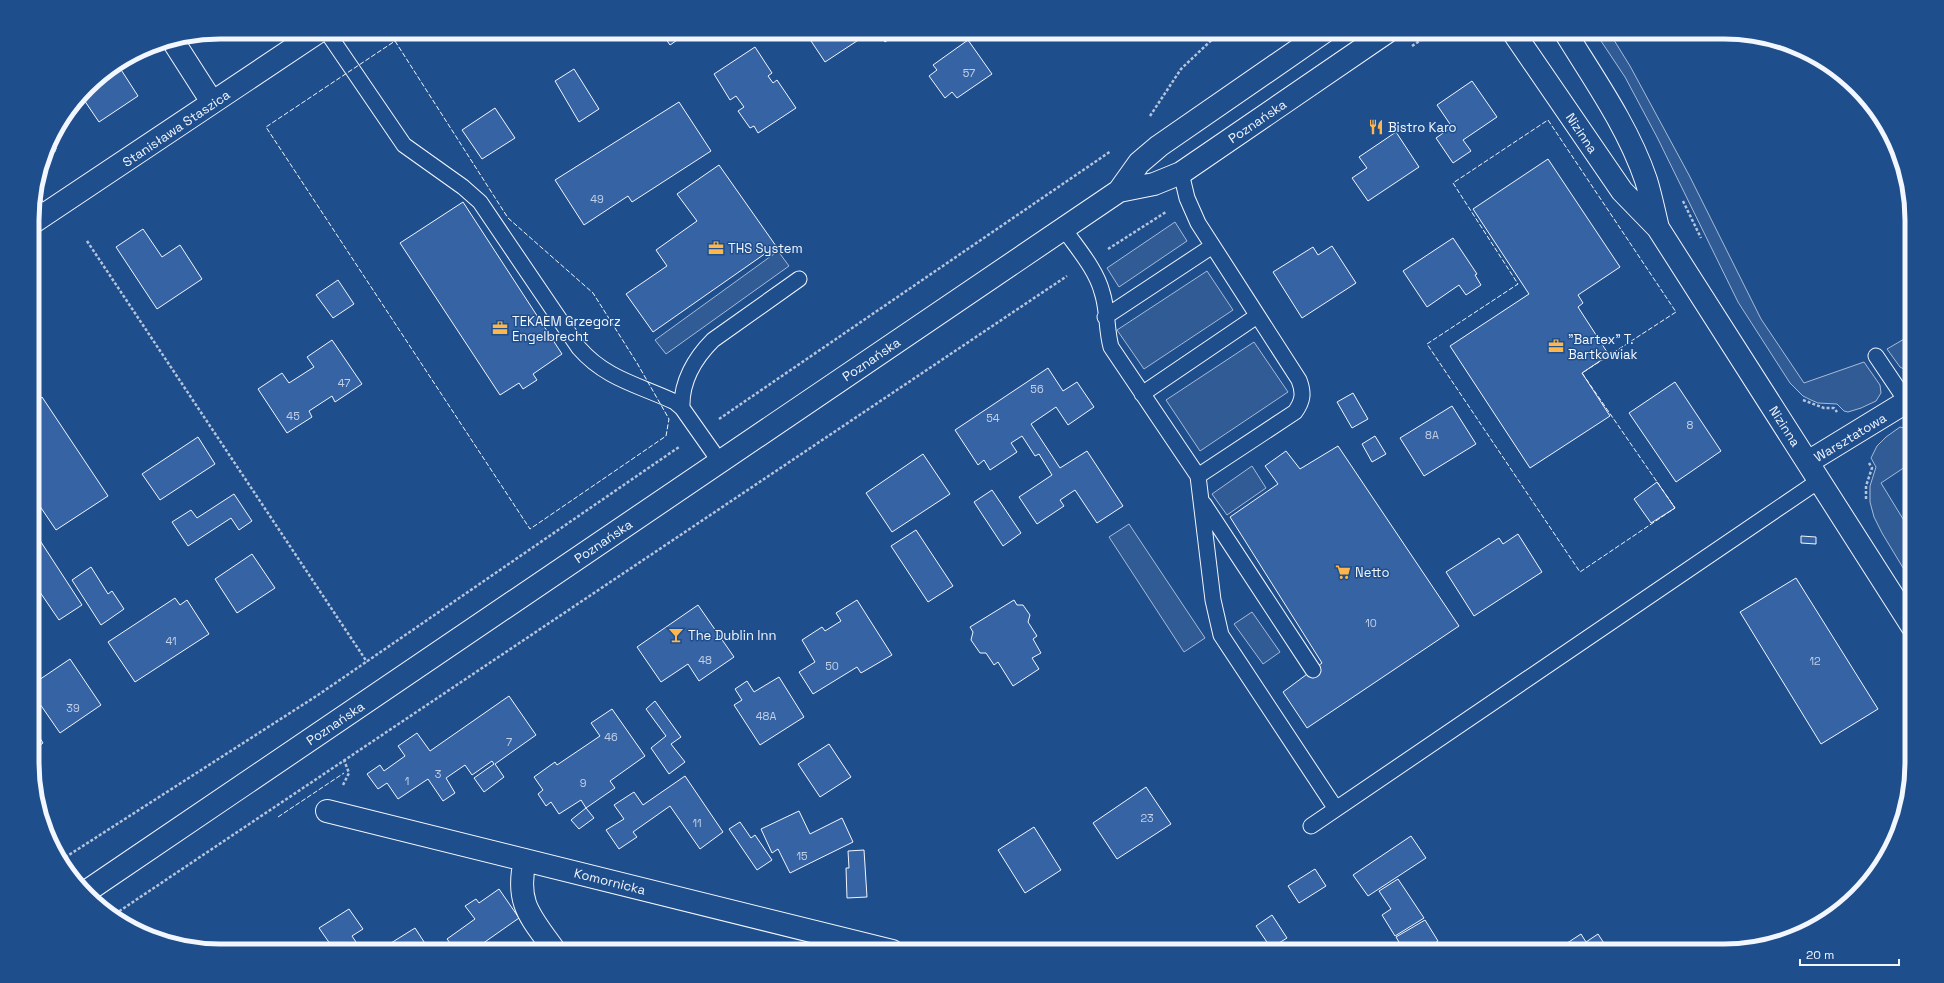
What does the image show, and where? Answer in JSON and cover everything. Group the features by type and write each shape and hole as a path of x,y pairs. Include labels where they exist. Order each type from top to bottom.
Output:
{"street":[{"name":"Stanisława Staszica","path":"39,212 212,102 307,39"},
{"name":"Poznańska","path":"90,888 1119,191 1139,163 1159,146 1314,39"},
{"name":"Poznańska","path":"1119,191 1154,184 1180,173 1377,39"},
{"name":"Nizinna","path":"1518,39 1622,191 1658,228 1905,615"},
{"name":"Nizinna","path":"1569,39 1613,112 1638,159 1646,180 1658,228"},
{"path":"175,44 212,102"},
{"name":"Warsztatowa","path":"1814,471 1905,407"},
{"name":"Komornicka","path":"327,811 864,944"},
{"path":"526,860 521,880 524,901 532,918 550,944"}],"lane":[{"path":"332,39 404,145 463,187 480,202 587,357 609,374 666,398 682,408 720,462"},
{"path":"1180,173 1187,198 1211,247 1298,380 1303,396 1300,405 1294,412 1198,476"},
{"path":"1064,229 1087,263 1103,293 1105,317 1111,347 1198,476 1213,600 1221,635 1336,809"},
{"path":"1105,317 1211,247"},
{"path":"682,408 683,388 701,353 707,346 713,340 799,279"},
{"path":"1142,394 1257,316"},
{"path":"1876,356 1905,396"},
{"path":"1311,826 1814,471"},
{"path":"1202,502 1313,670"}],"path":[{"path":"1149,118 1181,69 1213,39"},
{"path":"65,857 367,662 1115,148"},
{"path":"118,912 1087,263 1187,198"},
{"path":"1682,200 1702,241"},
{"path":"87,241 367,662"},
{"path":"1801,399 1824,408 1834,408 1838,414"}],"shaded area":[{"path":"1600,39 1613,39 1630,66 1689,175 1761,319 1804,383 1864,362 1880,385 1881,393 1876,401 1848,412 1844,411 1837,404 1818,403 1803,396 1790,383 1738,302 1657,137 1625,77"},
{"path":"1175,222 1187,241 1119,287 1107,268"},
{"path":"778,251 789,266 666,354 655,340"},
{"path":"1207,271 1233,310 1144,369 1117,330"},
{"path":"1905,338 1905,370 1900,367 1887,349"},
{"path":"1254,342 1288,392 1200,451 1166,400"},
{"path":"1900,427 1905,429 1905,467 1881,483 1905,522 1905,571 1882,533 1874,517 1870,502 1870,486 1876,467 1871,458 1877,446 1886,437"},
{"path":"1252,466 1266,488 1227,515 1212,494"},
{"path":"1129,524 1205,638 1184,652 1109,537"},
{"path":"1252,612 1280,652 1263,664 1234,624"}],"building":[{"path":"666,39 679,39 670,45"},
{"path":"810,39 860,39 825,62"},
{"path":"968,40 992,74 957,98 952,92 945,98 929,76 937,70 933,65"},
{"path":"755,47 772,73 768,76 773,83 777,80 796,108 758,133 754,126 750,128 738,111 744,107 736,96 730,100 714,74"},
{"path":"121,69 138,96 99,122 84,101 110,76"},
{"path":"574,69 599,109 579,122 555,81"},
{"path":"1472,81 1497,117 1463,140 1471,151 1453,163 1436,138 1452,127 1437,105"},
{"path":"679,102 711,151 632,202 628,196 584,225 555,180"},
{"path":"495,108 515,138 482,159 462,130"},
{"path":"1396,132 1419,167 1368,201 1352,178 1367,168 1359,157"},
{"path":"1548,159 1620,267 1578,295 1583,303 1578,307 1609,355 1582,373 1610,416 1530,468 1450,346 1529,294 1473,209"},
{"name":"THS System","path":"719,165 776,246 653,332 626,294 667,266 656,250 697,221 677,194"},
{"path":"463,202 562,354 533,374 537,380 523,389 519,383 500,395 400,243"},
{"path":"143,229 162,257 180,245 202,279 157,309 116,247"},
{"path":"1453,238 1477,274 1475,275 1481,285 1466,295 1459,285 1427,307 1403,271"},
{"path":"1332,246 1356,283 1302,318 1273,272 1313,247 1318,255"},
{"path":"338,280 354,304 333,318 316,295"},
{"path":"332,340 362,384 335,402 332,396 309,411 312,417 287,433 258,389 282,373 289,383 314,367 307,357"},
{"path":"1048,368 1063,391 1077,382 1094,407 1068,425 1056,407 1031,424 1060,468 1087,451 1123,506 1097,523 1075,490 1060,500 1064,506 1037,524 1019,497 1052,475 1039,454 1035,456 1022,436 1011,443 1017,452 990,470 984,460 978,465 955,430"},
{"path":"1675,382 1721,451 1676,482 1629,413"},
{"path":"1353,393 1368,419 1352,428 1337,402"},
{"path":"42,397 108,496 56,530 39,505 39,399"},
{"path":"1452,406 1476,444 1424,476 1400,438"},
{"path":"1375,436 1386,454 1372,462 1362,444"},
{"path":"198,437 215,464 160,500 142,474"},
{"name":"Netto","path":"1338,446 1459,626 1307,728 1283,692 1322,663 1230,517 1278,484 1265,466 1286,451 1300,469"},
{"path":"923,454 950,494 892,532 866,493"},
{"path":"1657,482 1675,508 1651,523 1634,499"},
{"path":"992,490 1021,533 1003,546 974,502"},
{"path":"234,494 252,521 239,530 231,518 188,546 172,522 191,510 197,518"},
{"path":"916,530 953,586 928,602 891,546"},
{"path":"1518,534 1542,572 1474,616 1446,572 1499,538 1503,544"},
{"path":"1801,536 1816,537 1816,544 1801,543"},
{"path":"39,539 82,605 59,620 39,591"},
{"path":"252,554 275,588 237,613 215,579"},
{"path":"91,567 108,594 112,591 124,609 101,625 72,580"},
{"path":"1796,578 1878,709 1821,744 1740,612"},
{"path":"175,598 180,605 187,600 209,634 135,682 108,642"},
{"path":"857,600 892,655 861,673 857,667 813,694 799,672 815,662 802,640 822,627 825,631 841,621 836,613"},
{"path":"1014,600 1017,605 1023,605 1030,615 1028,622 1037,636 1033,639 1041,653 1032,658 1039,669 1013,686 998,662 994,665 986,653 980,653 971,640 973,632 970,627"},
{"path":"698,605 734,657 699,681 688,664 661,682 637,647"},
{"path":"70,659 101,705 60,733 39,703 39,680"},
{"path":"779,677 804,717 760,745 734,705 742,700 735,689 747,681 754,692"},
{"path":"509,696 536,735 495,764 504,777 484,792 474,778 494,764 492,761 472,775 465,765 446,778 455,793 443,801 428,779 398,799 387,783 378,789 367,774 380,765 384,771 405,756 398,746 417,733 430,751"},
{"path":"655,701 681,737 671,744 685,762 669,774 651,748 666,736 646,709"},
{"path":"612,709 645,756 610,781 615,788 586,808 581,800 559,814 551,802 546,806 538,794 543,790 534,777 555,762 557,765 600,736 591,723"},
{"path":"39,736 43,743 39,746"},
{"path":"829,744 851,777 820,797 798,764"},
{"path":"685,776 723,832 700,849 670,806 633,832 637,837 619,849 606,830 624,819 614,805 634,792 643,805"},
{"path":"1146,787 1171,824 1117,859 1093,823"},
{"path":"586,808 594,818 579,829 571,820"},
{"path":"799,811 810,834 842,818 853,842 790,873 778,849 772,853 761,829"},
{"path":"740,822 751,838 755,835 772,860 757,870 729,829"},
{"path":"1034,827 1061,870 1025,893 998,850"},
{"path":"1411,836 1426,858 1368,896 1353,875"},
{"path":"864,850 867,897 847,898 846,868 849,868 848,851"},
{"path":"1315,869 1326,886 1299,903 1288,886"},
{"path":"1398,879 1424,918 1395,936 1382,915 1391,909 1379,891"},
{"path":"499,889 519,918 482,944 451,944 447,939 475,919 465,906 476,899 479,903"},
{"path":"349,909 363,929 352,936 357,944 330,944 319,928"},
{"path":"1272,915 1287,938 1277,944 1268,944 1256,926"},
{"path":"1425,920 1438,941 1433,944 1400,944 1396,937"},
{"path":"415,928 425,944 392,944 391,943"},
{"path":"1581,934 1586,942 1598,934 1604,944 1566,944"}],"fence":[{"path":"395,41 508,218 593,293 637,363 669,419 666,436 530,529 266,127 395,41"},
{"path":"1548,120 1676,312 1582,373 1675,508 1580,572 1427,344 1518,284 1453,183 1548,120"},
{"path":"52,153 57,150 55,147"},
{"path":"278,817 344,773"}],"place":[{"name":"Bistro Karo","path":"1376,127"},
{"name":"THS System","path":"716,248"},
{"name":"TEKAEM Grzegorz Engelbrecht","path":"500,328"},
{"name":"\"Bartex\" T. Bartkowiak","path":"1556,346"},
{"name":"Netto","path":"1343,572"},
{"name":"The Dublin Inn","path":"676,635"}]}
